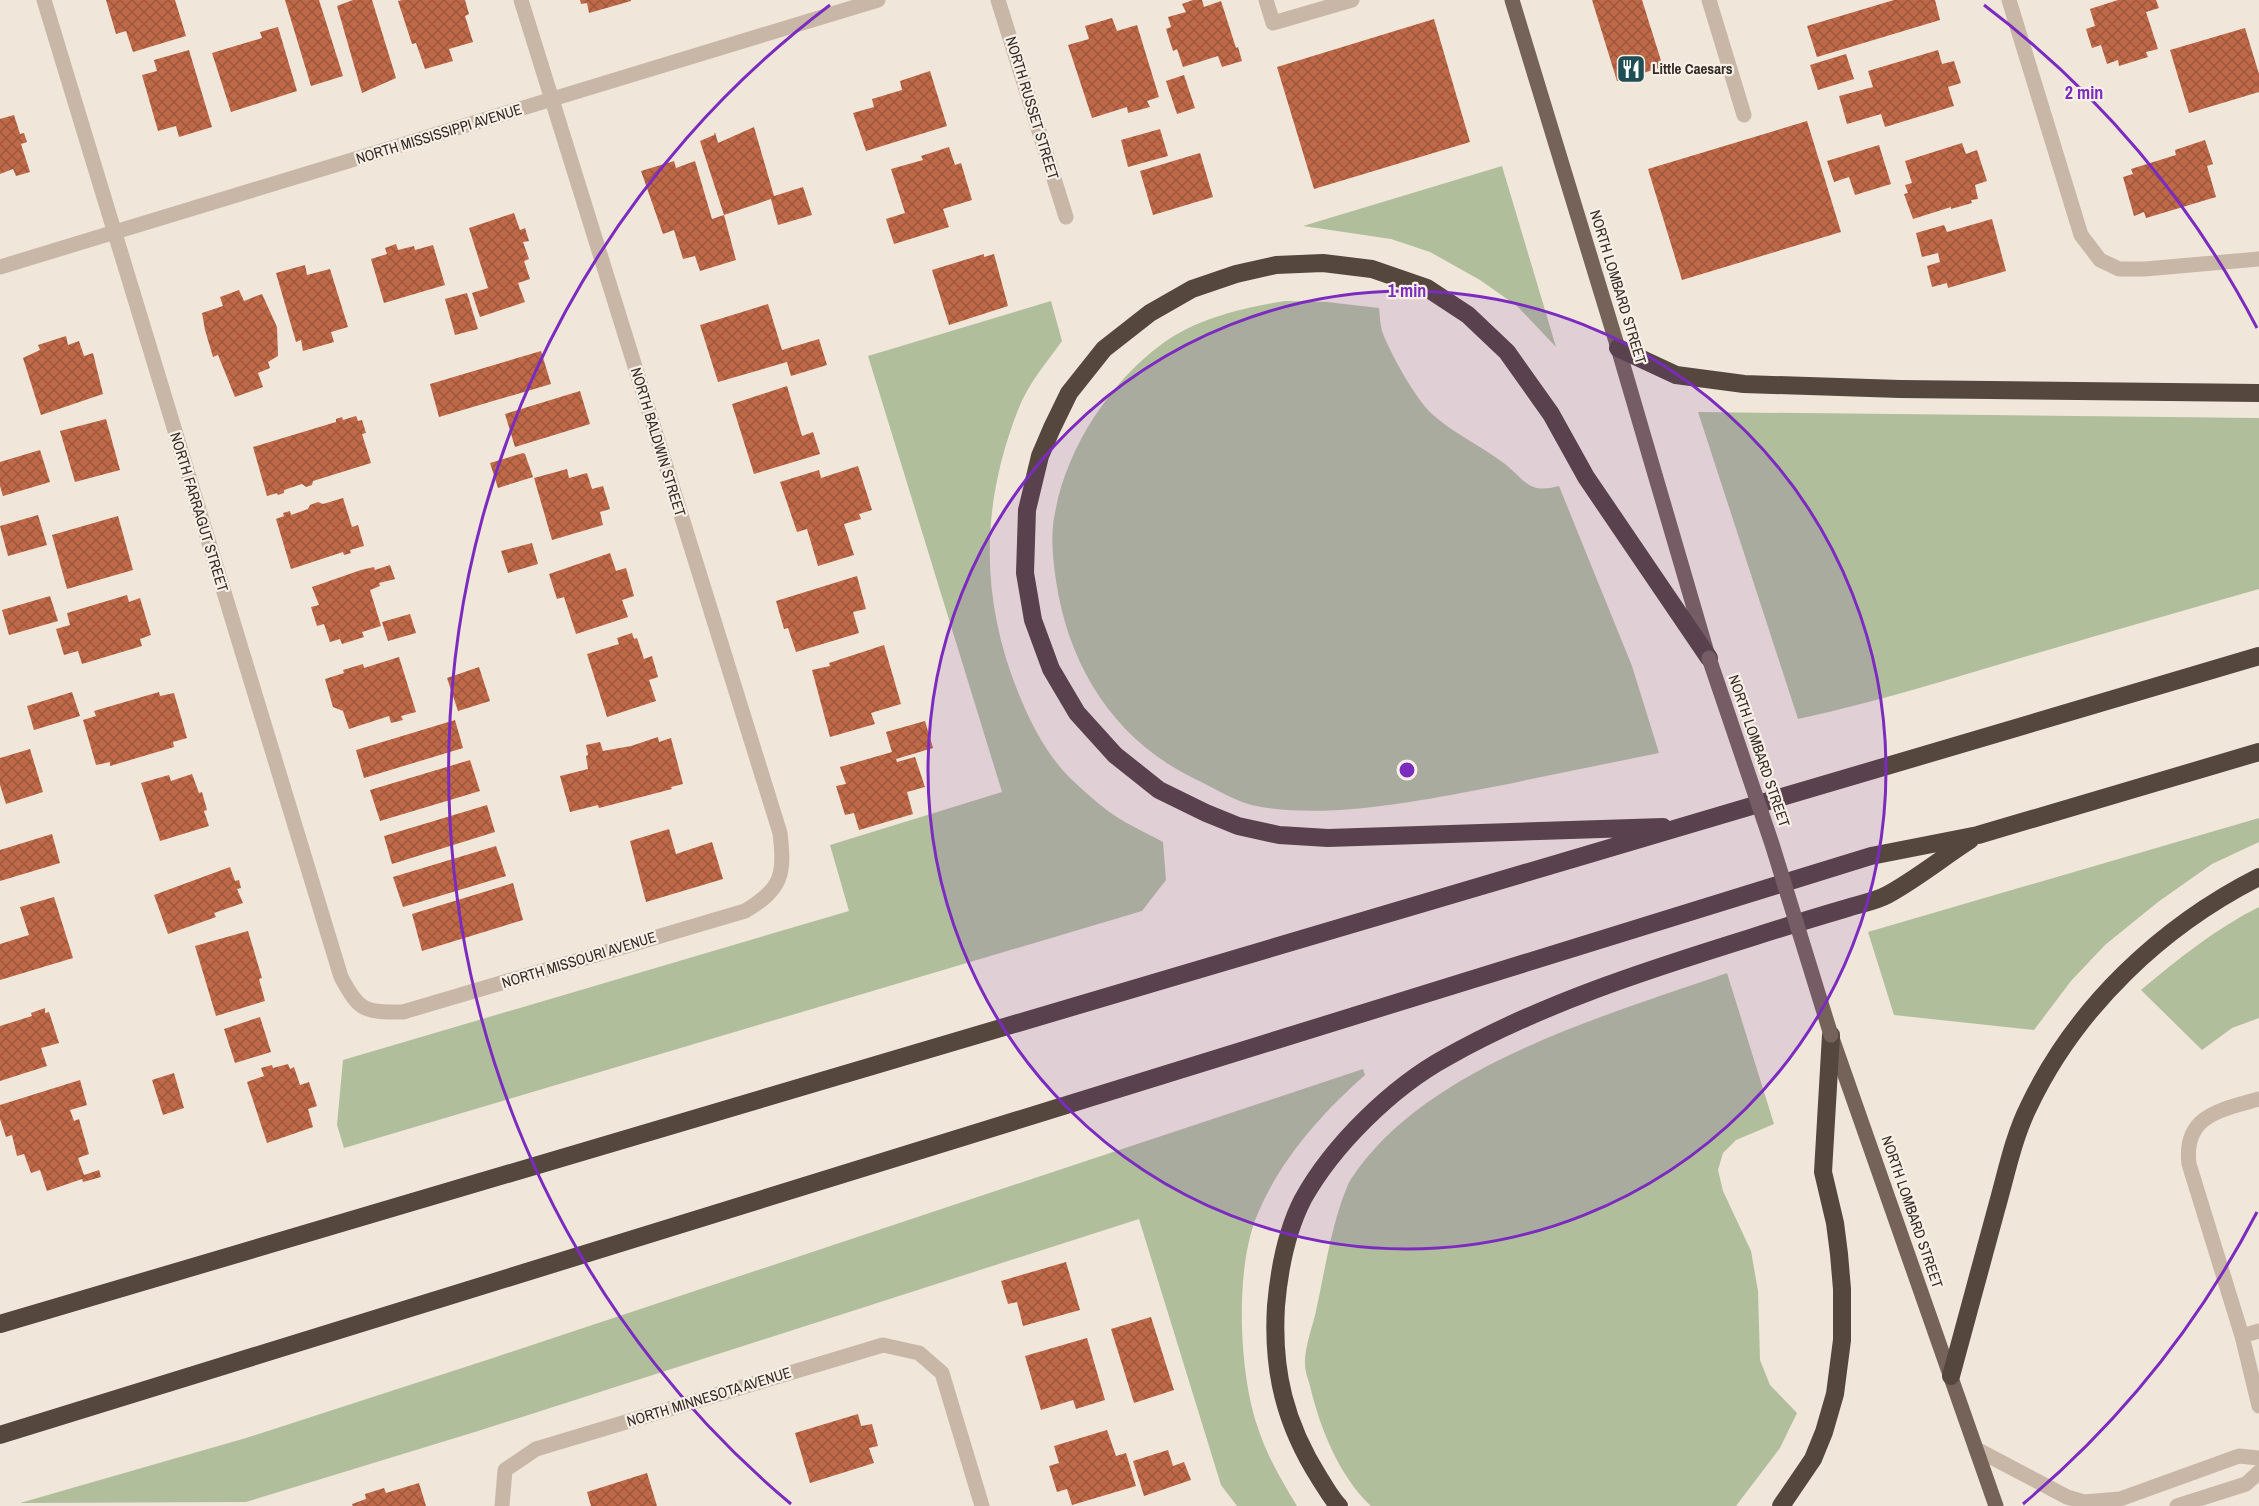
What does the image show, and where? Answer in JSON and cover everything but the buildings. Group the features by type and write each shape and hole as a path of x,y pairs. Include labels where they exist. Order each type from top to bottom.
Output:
{"highway":[{"path":"1689,826 1319,838 1279,835 1238,826 1159,790 1114,755 1077,713 1050,669 1034,620 1025,573 1027,510 1040,456 1069,393 1104,349 1150,313 1192,289 1236,274 1276,265 1323,263 1372,269 1427,288 1468,315 1507,352 1551,414 1586,477 1709,658"},
{"path":"1618,348 1676,375 1744,384 1900,389 2259,393"},
{"path":"0,1324 2259,656"},
{"path":"0,1435 1871,856 1978,835 2259,752"},
{"path":"1339,1506 1304,1454 1289,1420 1279,1381 1275,1330 1278,1285 1289,1239 1302,1201 1328,1161 1359,1126 1395,1093 1445,1057 1514,1024 1594,990 1688,957 1885,896 1978,835"},
{"path":"1952,1376 2012,1153 2028,1107 2055,1056 2086,1015 2124,974 2164,937 2192,915 2259,877"},
{"path":"1781,1506 1813,1459 1824,1432 1835,1394 1842,1340 1839,1254 1824,1172 1831,1035"}],"main road":[{"name":"NORTH LOMBARD STREET","path":"1512,0 1709,658 1772,844 1831,1035 1996,1506"}],"street":[{"name":"NORTH FARRAGUT STREET","path":"44,0 340,977 354,1001 373,1012"},
{"name":"NORTH BALDWIN STREET","path":"521,0 780,833 783,861 776,885"},
{"name":"NORTH MISSISSIPPI AVENUE","path":"0,267 878,0"},
{"name":"NORTH RUSSET STREET","path":"998,0 1066,217"},
{"path":"1266,0 1273,23 1352,0"},
{"path":"1709,0 1744,115"},
{"path":"2009,0 2081,236 2100,260 2119,269 2145,269 2259,259"},
{"name":"NORTH MISSOURI AVENUE","path":"373,1012 403,1012 745,911 765,899 776,885"},
{"path":"2259,1099 2206,1116 2190,1137 2187,1150 2188,1164 2242,1336 2259,1406"},
{"path":"2242,1336 2259,1330"},
{"name":"NORTH MINNESOTA AVENUE","path":"502,1506 504,1470 536,1449 883,1345 919,1353 942,1373 982,1506"},
{"path":"1976,1449 2067,1497 2084,1502 2120,1499 2239,1456 2259,1458"},
{"path":"2177,1506 2246,1484 2259,1472"}],"green space":[{"path":"1502,166 1556,347 1517,306 1480,280 1430,252 1391,239 1303,226"},
{"path":"1051,301 1062,341 1038,374 1018,410 997,482 991,518 992,589 997,625 1020,697 1035,730 1062,769 1103,807 1121,820 1163,842 1166,880 1142,911 344,1148 337,1125 343,1060 849,911 830,845 1002,792 868,356"},
{"path":"1285,301 1327,302 1379,308 1382,331 1391,351 1411,387 1432,414 1501,461 1532,487 1559,486 1632,666 1659,753 1410,802 1319,811 1289,810 1261,807 1243,802 1193,778 1165,762 1140,743 1118,721 1084,671 1062,613 1052,547 1053,521 1069,465 1080,441 1108,397 1125,377 1162,344 1190,327 1221,315"},
{"path":"1698,412 2259,418 2259,589 1893,696 1798,719"},
{"path":"2259,818 2259,842 2212,864 2158,902 2105,945 2071,981 2034,1030 1894,1015 1868,932"},
{"path":"2259,907 2259,1018 2232,1028 2202,1050 2141,990 2212,935"},
{"path":"1727,973 1774,1124 1736,1140 1723,1153 1718,1170 1723,1191 1751,1251 1758,1291 1760,1360 1770,1385 1797,1413 1780,1448 1736,1506 1371,1506 1349,1480 1332,1450 1319,1418 1305,1367 1307,1344 1331,1241 1342,1200 1351,1179 1384,1139 1424,1105 1471,1075 1521,1049 1574,1027"},
{"path":"1363,1069 1365,1075 1332,1106 1302,1140 1276,1177 1256,1218 1249,1240 1245,1265 1242,1293 1243,1350 1251,1403 1265,1446 1297,1506 1237,1506 1221,1485 1139,1219 478,1431 246,1502 20,1503 246,1438"}],"place":[{"name":"Little Caesars","path":"1631,69"}]}
